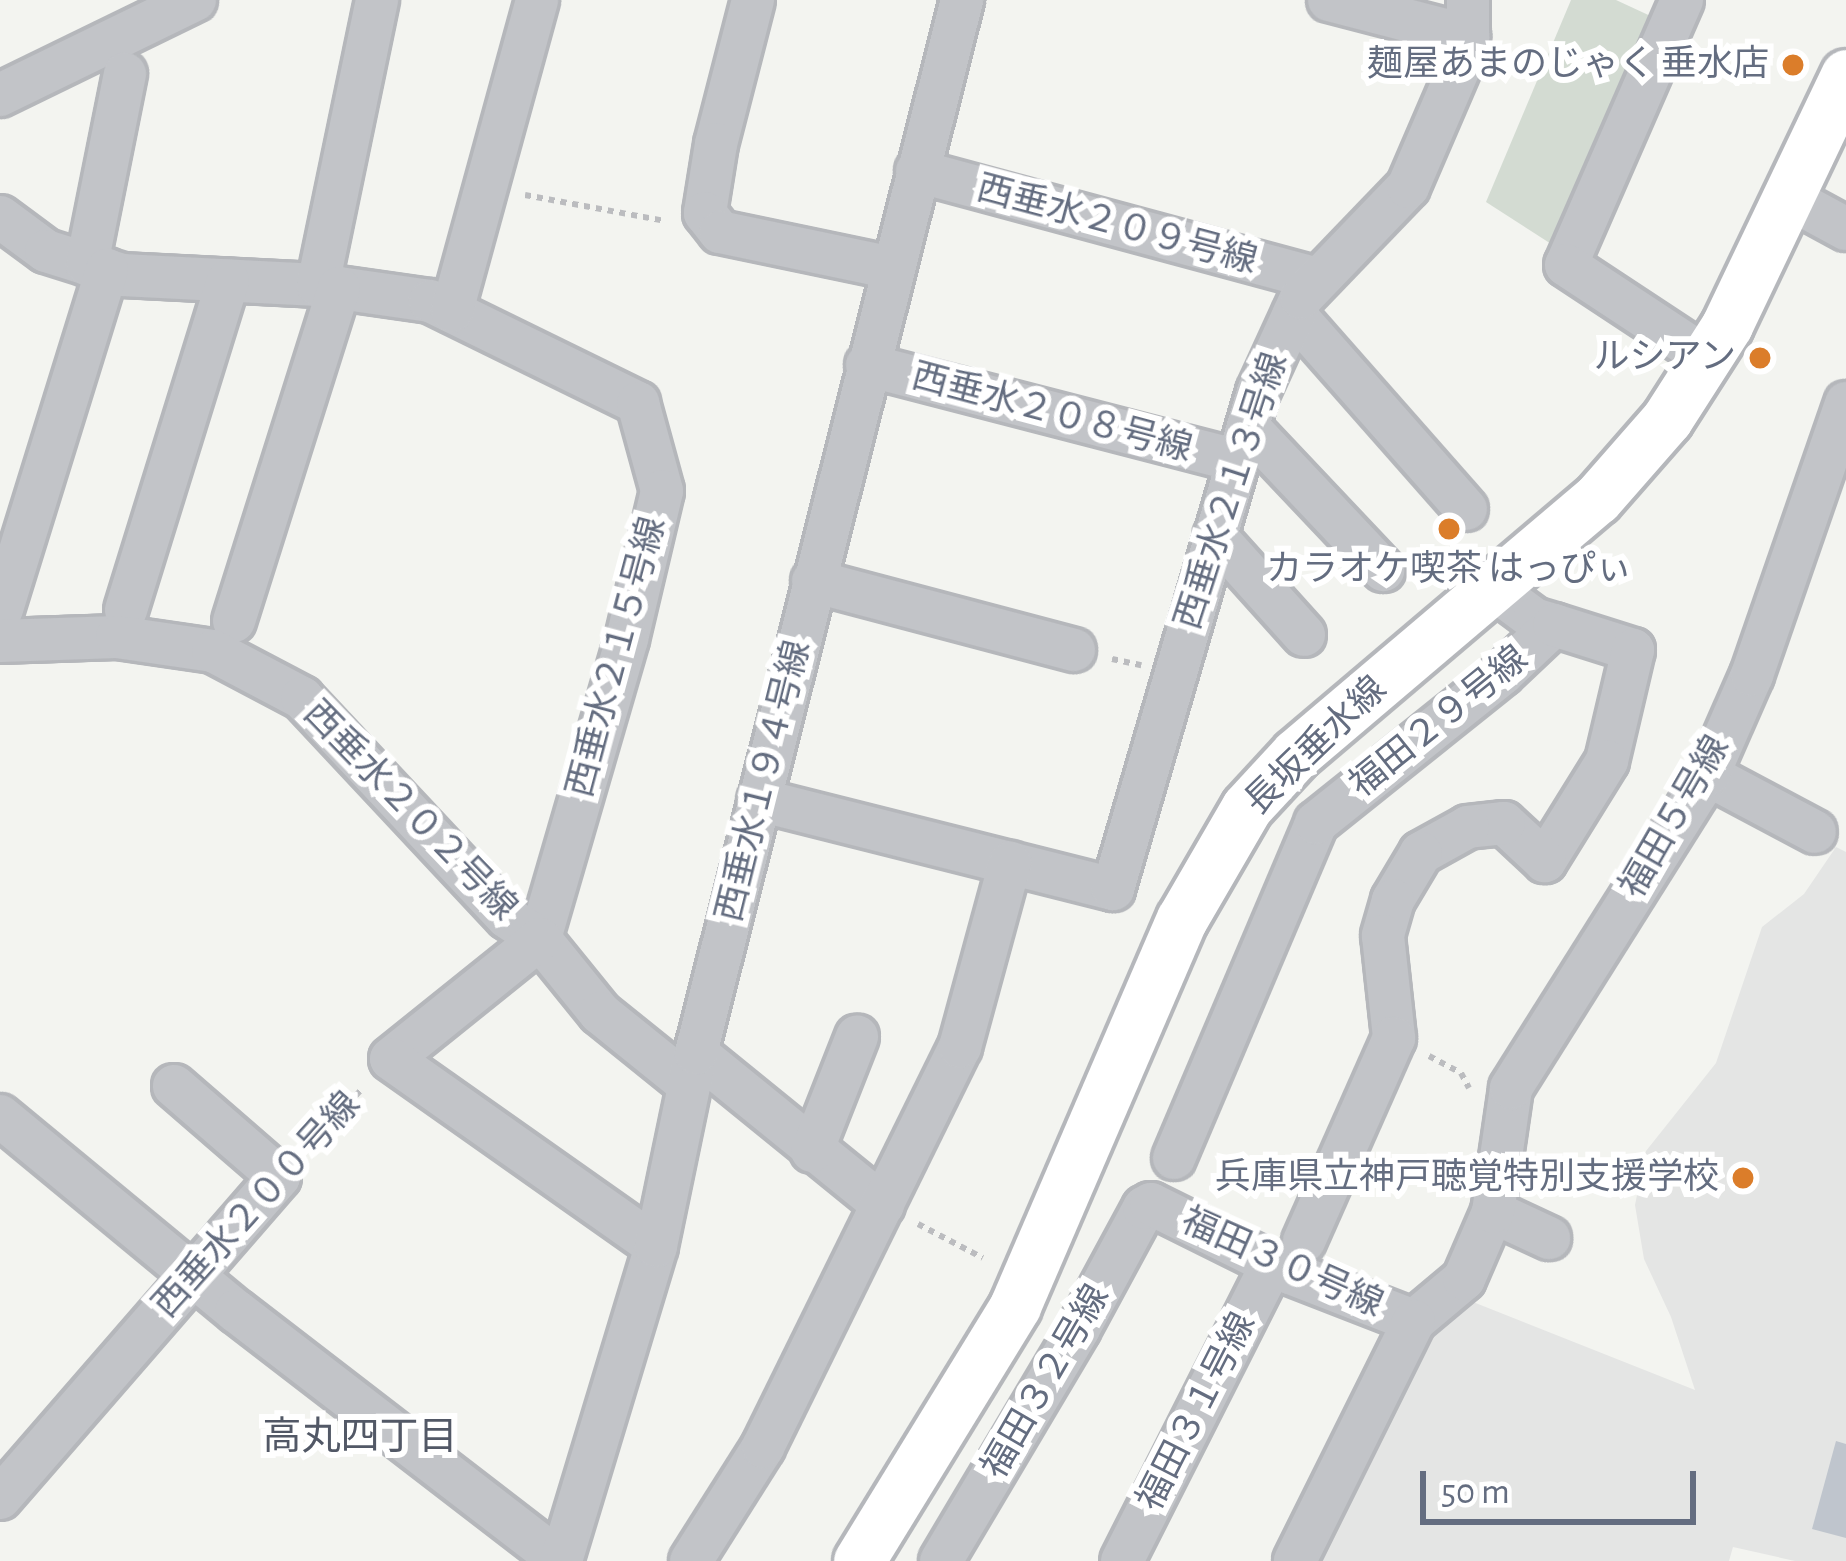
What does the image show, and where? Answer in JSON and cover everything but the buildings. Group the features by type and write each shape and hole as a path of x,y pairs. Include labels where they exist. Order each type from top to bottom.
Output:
{"main road":[{"name":"長坂垂水線","path":"871,1557 1015,1306 1181,919 1247,807 1296,754 1496,590 1622,472 1667,419 1707,358 1846,75"}],"street":[{"path":"0,95 194,0"},
{"path":"234,621 328,286 377,0"},
{"path":"452,311 537,0"},
{"path":"752,0 716,144 705,213 720,232 892,268"},
{"name":"西垂水１９４号線","path":"561,1561 656,1246 692,1068 962,0"},
{"path":"1329,0 1468,18"},
{"path":"1682,0 1566,265 1707,358"},
{"name":"西垂水２１３号線","path":"1010,863 1113,889 1243,444 1294,314 1318,279 1408,187 1468,48 1468,18"},
{"path":"1,625 97,267 125,74"},
{"name":"西垂水２０９号線","path":"917,171 1318,279"},
{"path":"1789,198 1846,229"},
{"name":"西垂水２１５号線","path":"0,218 46,251 97,267 328,286 430,301 638,404 662,491 626,638 539,939"},
{"path":"126,610 228,280"},
{"path":"1294,314 1466,509"},
{"name":"西垂水２０８号線","path":"867,365 1243,444"},
{"name":"福田５号線","path":"1499,1147 1511,1088 1708,775 1752,675 1846,403"},
{"path":"1243,444 1382,570"},
{"path":"1215,536 1304,635"},
{"path":"813,581 1074,650"},
{"path":"1496,590 1534,619 1554,625"},
{"name":"西垂水２０２号線","path":"1,625 213,652 302,698 508,917 539,939 600,1013 692,1068 883,1205"},
{"name":"福田２９号線","path":"1174,1158 1316,823 1502,674 1554,625 1633,650 1607,761 1545,861 1504,823 1468,827 1421,853 1393,899 1382,936 1394,1038 1288,1252"},
{"path":"1708,775 1815,832"},
{"path":"691,1561 763,1447 960,1047 1010,863 759,800"},
{"path":"539,939 392,1059 656,1246"},
{"path":"812,1151 857,1037"},
{"path":"174,1086 278,1177"},
{"path":"0,1116 190,1275 561,1561"},
{"name":"福田３０号線","path":"1295,1561 1414,1321 1464,1279 1493,1212 1499,1147"},
{"name":"西垂水２００号線","path":"0,1498 278,1177"},
{"name":"福田３０号線","path":"1151,1204 1288,1252 1414,1321"},
{"name":"福田３２号線","path":"941,1561 1078,1330 1144,1208 1151,1204"},
{"path":"1493,1212 1550,1238"},
{"name":"福田３１号線","path":"1122,1561 1288,1252"}],"path":[{"path":"486,187 720,232"},
{"path":"1074,650 1173,672"},
{"name":"西垂水２００号線","path":"278,1177 392,1059"},
{"path":"883,1205 982,1258"}],"shaded area":[{"path":"1571,0 1616,0 1657,19 1559,249 1486,202"},
{"name":"兵庫県立神戸聴覚特別支援学校","path":"1836,847 1846,852 1846,1561 1795,1561 1733,1547 1729,1561 1315,1561 1443,1314 1468,1300 1695,1390 1671,1317 1644,1259 1635,1205 1646,1151 1716,1063 1762,927 1804,894"},
{"path":"1836,1441 1846,1444 1846,1538 1812,1529"}],"place":[{"name":"麺屋あまのじゃく 垂水店","path":"1793,65"},
{"name":"ルシアン","path":"1760,358"},
{"name":"カラオケ喫茶 はっぴぃ","path":"1449,529"},
{"name":"兵庫県立神戸聴覚特別支援学校","path":"1743,1178"}],"district":[{"name":"高丸四丁目","path":"360,1438"}]}
